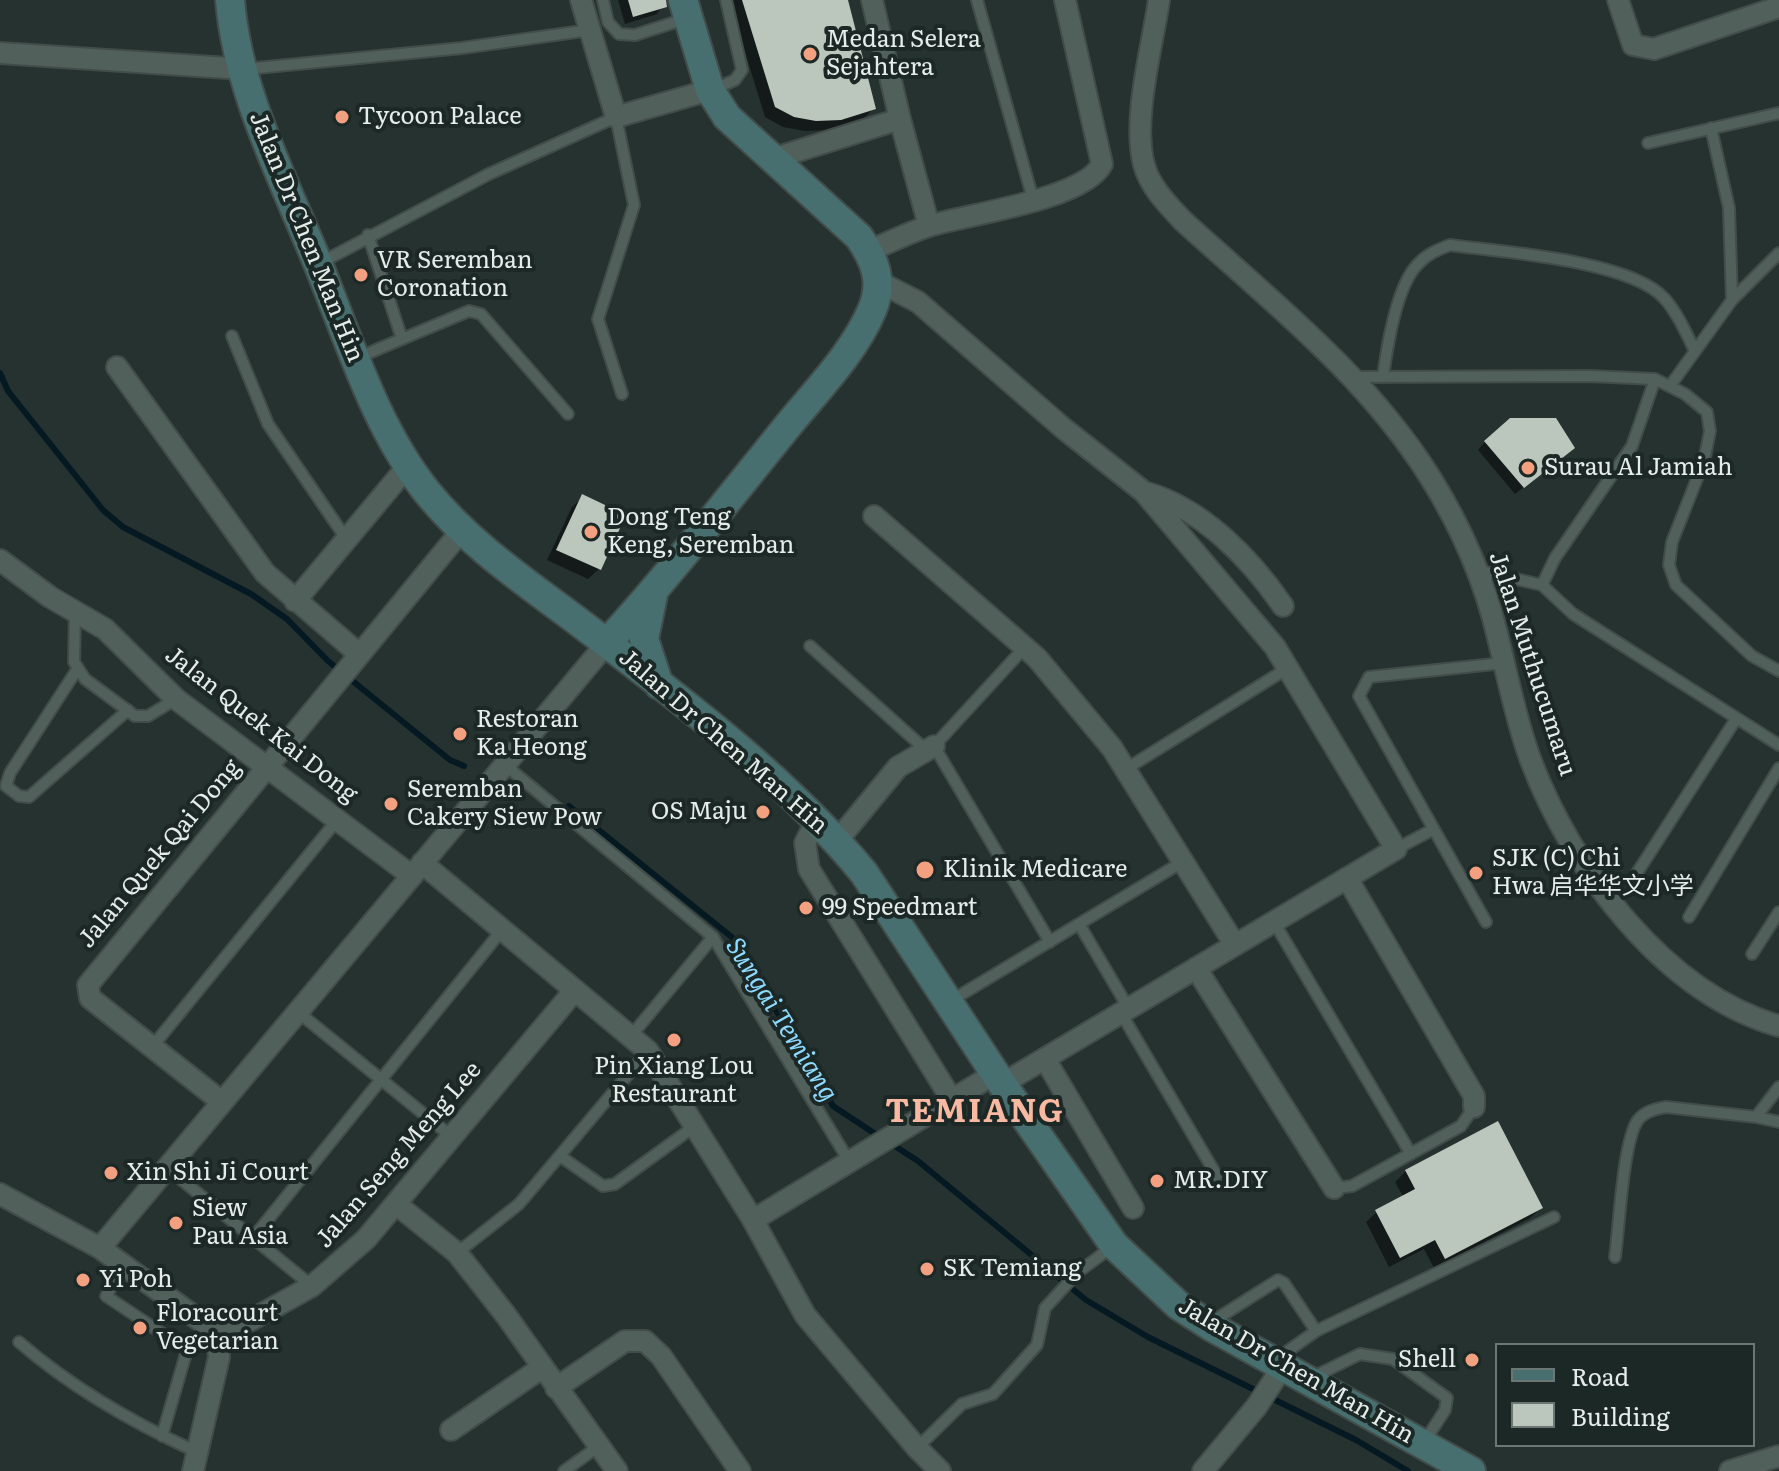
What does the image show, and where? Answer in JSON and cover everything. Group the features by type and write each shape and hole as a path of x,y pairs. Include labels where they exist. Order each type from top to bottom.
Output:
{"street":[{"name":"Jalan Dr Chen Man Hin","path":"230,0 250,96 355,359 407,467 462,530 607,643 817,819 864,873 1114,1245 1159,1290 1277,1369 1308,1379 1471,1471"},
{"path":"581,0 616,117 710,90"},
{"path":"872,0 929,226"},
{"path":"869,251 929,226 1085,183 1097,174 1102,164 1065,0"},
{"name":"Jalan Muthucumaru","path":"1159,0 1140,125 1144,166 1160,195 1183,221 1355,377 1398,428 1432,479 1476,570 1531,759 1556,818 1592,875 1656,952 1708,996 1779,1026"},
{"path":"1618,0 1633,45 1654,49 1779,7"},
{"path":"100,1248 607,643 654,591 833,369 873,309 879,282 874,258 859,237 727,117 710,90 686,9"},
{"path":"0,53 244,69"},
{"path":"772,159 900,119"},
{"path":"753,1220 952,1100 1045,1059 1396,849 1275,647 1144,492 1063,428 918,302 879,282"},
{"path":"117,367 265,573 356,659"},
{"path":"295,601 407,467"},
{"path":"1144,492 1168,499 1197,518 1259,571 1283,606"},
{"path":"874,516 1025,647 1126,769 1235,945"},
{"name":"Jalan Quek Qai Dong","path":"222,1102 90,998 88,985 462,530"},
{"name":"Jalan Quek Kai Dong","path":"0,560 105,629 176,699 338,819 502,930 648,1051 753,1220 805,1315 940,1471"},
{"path":"559,607 604,616 654,591"},
{"path":"654,591 644,639 659,686"},
{"path":"837,841 898,767 930,748"},
{"path":"817,819 805,843 809,869 952,1100"},
{"path":"1347,878 1474,1096 1474,1107"},
{"path":"1196,968 1334,1188"},
{"name":"Jalan Seng Meng Lee","path":"217,1339 312,1286 366,1239 575,990"},
{"path":"1045,1059 1133,1208"},
{"path":"0,1194 100,1248 209,1327 217,1339 219,1357 195,1462"},
{"path":"396,1204 457,1253 617,1471"},
{"path":"556,1388 625,1341 645,1341 661,1356 740,1471"},
{"path":"451,1430 543,1367"},
{"path":"1203,1471 1257,1406 1277,1369"},
{"path":"1730,1471 1779,1456"}],"lane":[{"path":"603,0 608,22 619,34 635,35 686,9"},
{"path":"710,90 735,80 742,70 726,0"},
{"path":"977,0 1033,199"},
{"path":"244,69 462,48 590,30"},
{"path":"1648,143 1779,113"},
{"path":"318,264 489,174 616,117 634,205 598,319 622,394"},
{"path":"1711,128 1729,208 1732,300"},
{"path":"368,235 402,339"},
{"path":"1383,377 1393,325 1415,266 1429,253 1450,245 1593,265 1647,285 1671,308 1695,351"},
{"path":"1670,386 1732,300 1779,253"},
{"path":"355,359 469,311 481,314 568,414"},
{"path":"232,336 268,424 347,540"},
{"path":"1355,377 1589,376 1655,379 1670,386 1707,412 1710,431 1704,461 1672,542 1669,565 1676,585 1752,656 1779,671"},
{"path":"1542,585 1555,558 1632,446 1655,379"},
{"path":"1476,570 1542,585 1573,614 1779,745"},
{"path":"75,612 74,662 85,679 135,716 148,716 176,699"},
{"path":"810,646 930,748 1050,942"},
{"path":"930,748 1025,647"},
{"path":"1486,922 1359,696 1369,677 1504,663"},
{"path":"78,668 10,773 6,786 12,792 29,797 128,710"},
{"path":"1126,769 1288,668"},
{"path":"1635,876 1736,719"},
{"path":"505,765 713,937 849,1161"},
{"path":"1689,917 1779,768"},
{"path":"152,1047 338,819"},
{"path":"1396,849 1432,830"},
{"path":"951,1001 1184,861"},
{"path":"1752,954 1779,912"},
{"path":"1274,922 1411,1154"},
{"path":"1079,924 1217,1176"},
{"path":"253,1238 502,930"},
{"path":"631,1036 713,937"},
{"path":"298,1012 452,1137"},
{"path":"457,1253 519,1204 648,1051"},
{"path":"1756,1117 1779,1087"},
{"path":"1334,1188 1352,1186 1461,1126 1474,1107"},
{"path":"1615,1257 1630,1138 1639,1119 1653,1109 1666,1107 1779,1122"},
{"path":"560,1156 603,1186 615,1184 695,1126"},
{"path":"167,1168 312,1286"},
{"path":"1277,1369 1316,1331 1554,1217"},
{"path":"917,1448 962,1404 993,1394 1003,1384 1037,1345 1045,1308 1077,1273 1114,1245"},
{"path":"125,1264 106,1296 187,1350 162,1436"},
{"path":"1208,1324 1278,1280 1284,1283 1316,1331"},
{"path":"19,1342 61,1379 162,1436 195,1462"},
{"path":"1308,1379 1360,1354 1393,1359 1447,1398 1445,1410 1423,1444"},
{"path":"564,1471 599,1446"}],"building":[{"path":"628,0 666,0 667,7 633,17"},
{"name":"Medan Selera Sejahtera","path":"742,0 848,0 876,109 841,120 816,121 794,117 775,107"},
{"name":"Surau Al Jamiah","path":"1510,418 1556,418 1575,448 1524,488 1484,441"},
{"name":"Dong Teng Keng, Seremban","path":"582,494 626,515 601,570 556,550"},
{"path":"1498,1121 1543,1208 1445,1259 1435,1240 1400,1258 1375,1210 1415,1189 1405,1170"}],"waterway":[{"name":"Sungai Temiang","path":"0,373 8,391 103,510 123,527 251,594 287,619 328,661 450,760 464,766"},
{"name":"Sungai Temiang","path":"569,806 733,938 833,1106 880,1137"},
{"name":"Sungai Temiang","path":"890,1143 918,1161 1086,1300 1148,1337 1356,1440 1408,1471"}],"place":[{"name":"Medan Selera Sejahtera","path":"810,54"},
{"name":"Tycoon Palace","path":"342,117"},
{"name":"VR Seremban Coronation","path":"361,275"},
{"name":"Surau Al Jamiah","path":"1528,468"},
{"name":"Dong Teng Keng, Seremban","path":"591,532"},
{"name":"Restoran Ka Heong","path":"460,734"},
{"name":"Seremban Cakery Siew Pow","path":"391,804"},
{"name":"OS Maju","path":"763,812"},
{"name":"Klinik Medicare","path":"925,870"},
{"name":"SJK (C) Chi Hwa 启华华文小学","path":"1476,873"},
{"name":"99 Speedmart","path":"806,908"},
{"name":"Pin Xiang Lou Restaurant","path":"674,1040"},
{"name":"Xin Shi Ji Court","path":"111,1173"},
{"name":"MR.DIY","path":"1157,1181"},
{"name":"Siew Pau Asia","path":"176,1223"},
{"name":"SK Temiang","path":"927,1269"},
{"name":"Yi Poh","path":"83,1280"},
{"name":"Floracourt Vegetarian","path":"140,1328"},
{"name":"Shell","path":"1472,1360"}],"district":[{"name":"TEMIANG","path":"975,1113"}]}
